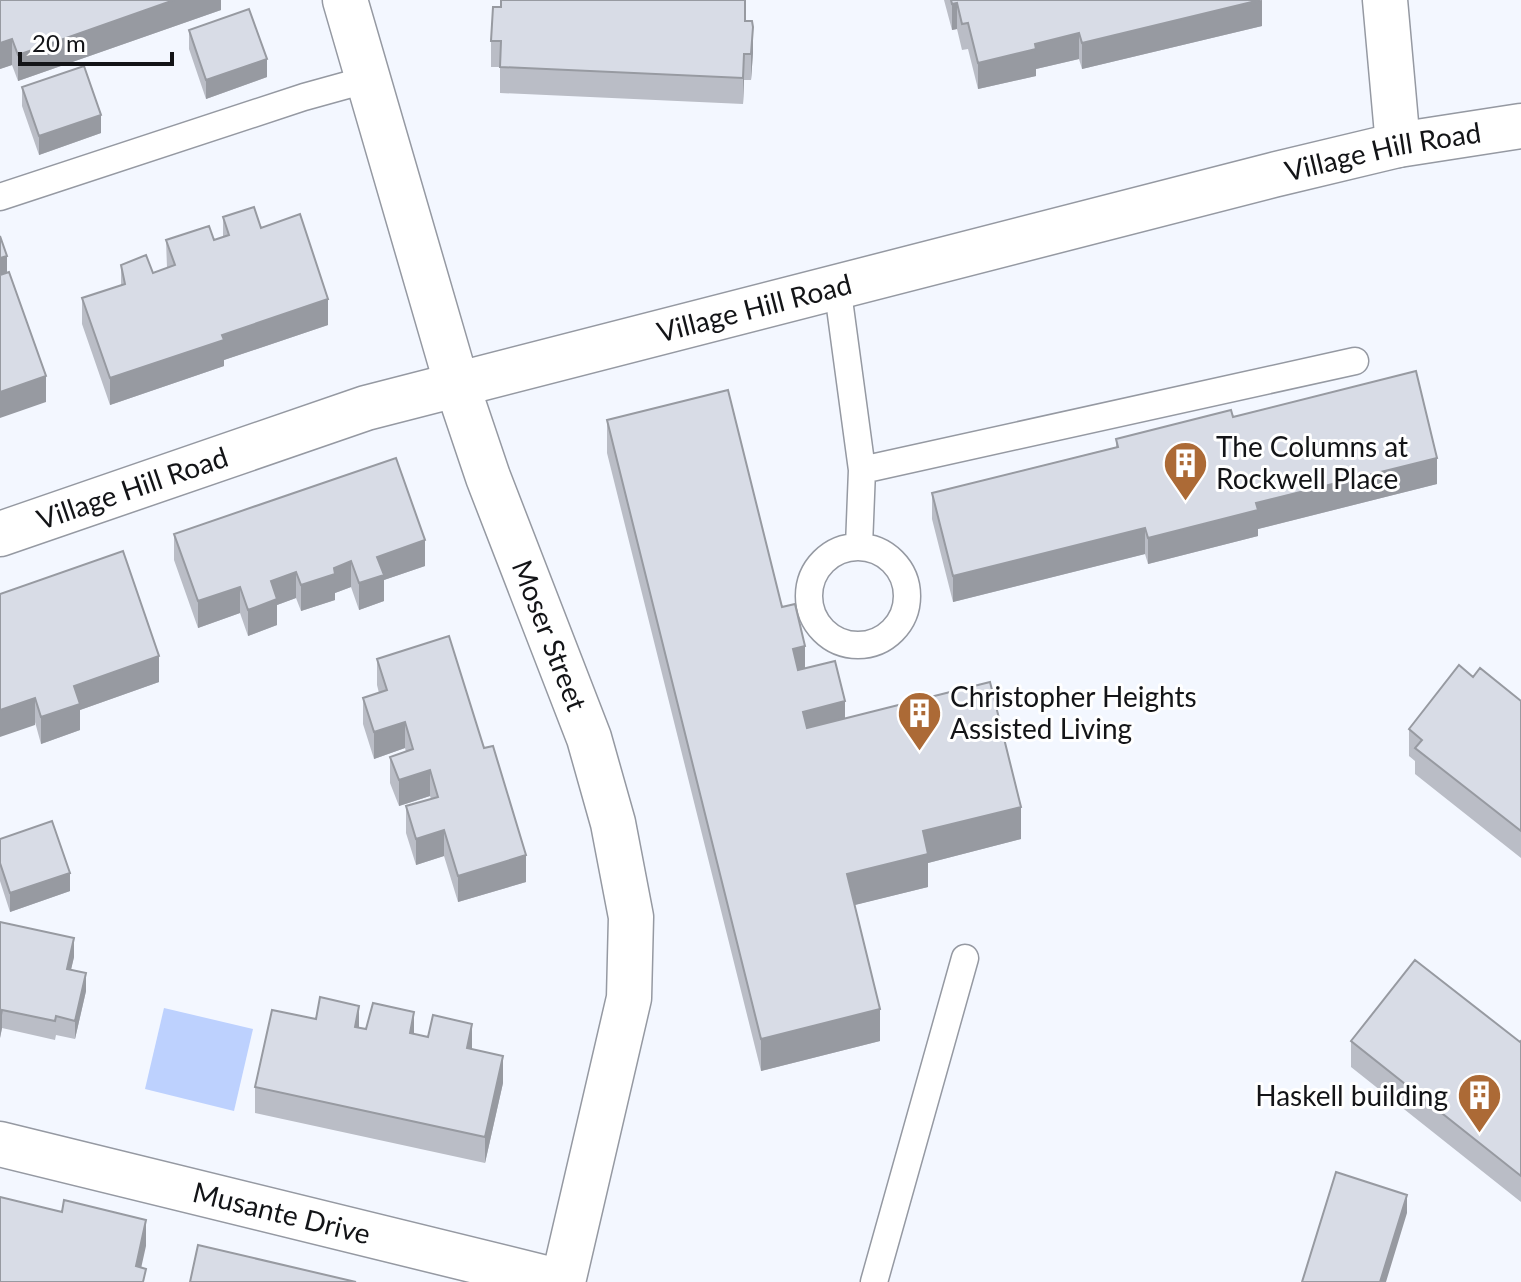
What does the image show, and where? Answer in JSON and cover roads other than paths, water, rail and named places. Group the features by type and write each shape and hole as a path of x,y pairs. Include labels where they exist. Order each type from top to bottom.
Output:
{"street":[{"name":"Moser Street","path":"345,0 457,385 488,477 589,738 613,823 631,917 629,998 563,1282"},
{"path":"1385,0 1398,145"},
{"name":"Village Hill Road","path":"0,534 366,408 837,285 1398,145 1521,126"},
{"name":"Musante Drive","path":"0,1144 563,1282"}],"lane":[{"path":"0,197 304,97 369,79"},
{"path":"837,285 862,470 859,546"},
{"path":"862,470 1355,361"},
{"path":"874,1282 965,958"}],"place":[{"name":"The Columns at Rockwell Place","path":"1185,502"},
{"name":"Christopher Heights Assisted Living","path":"919,752"},
{"name":"Haskell building","path":"1479,1135"}]}
